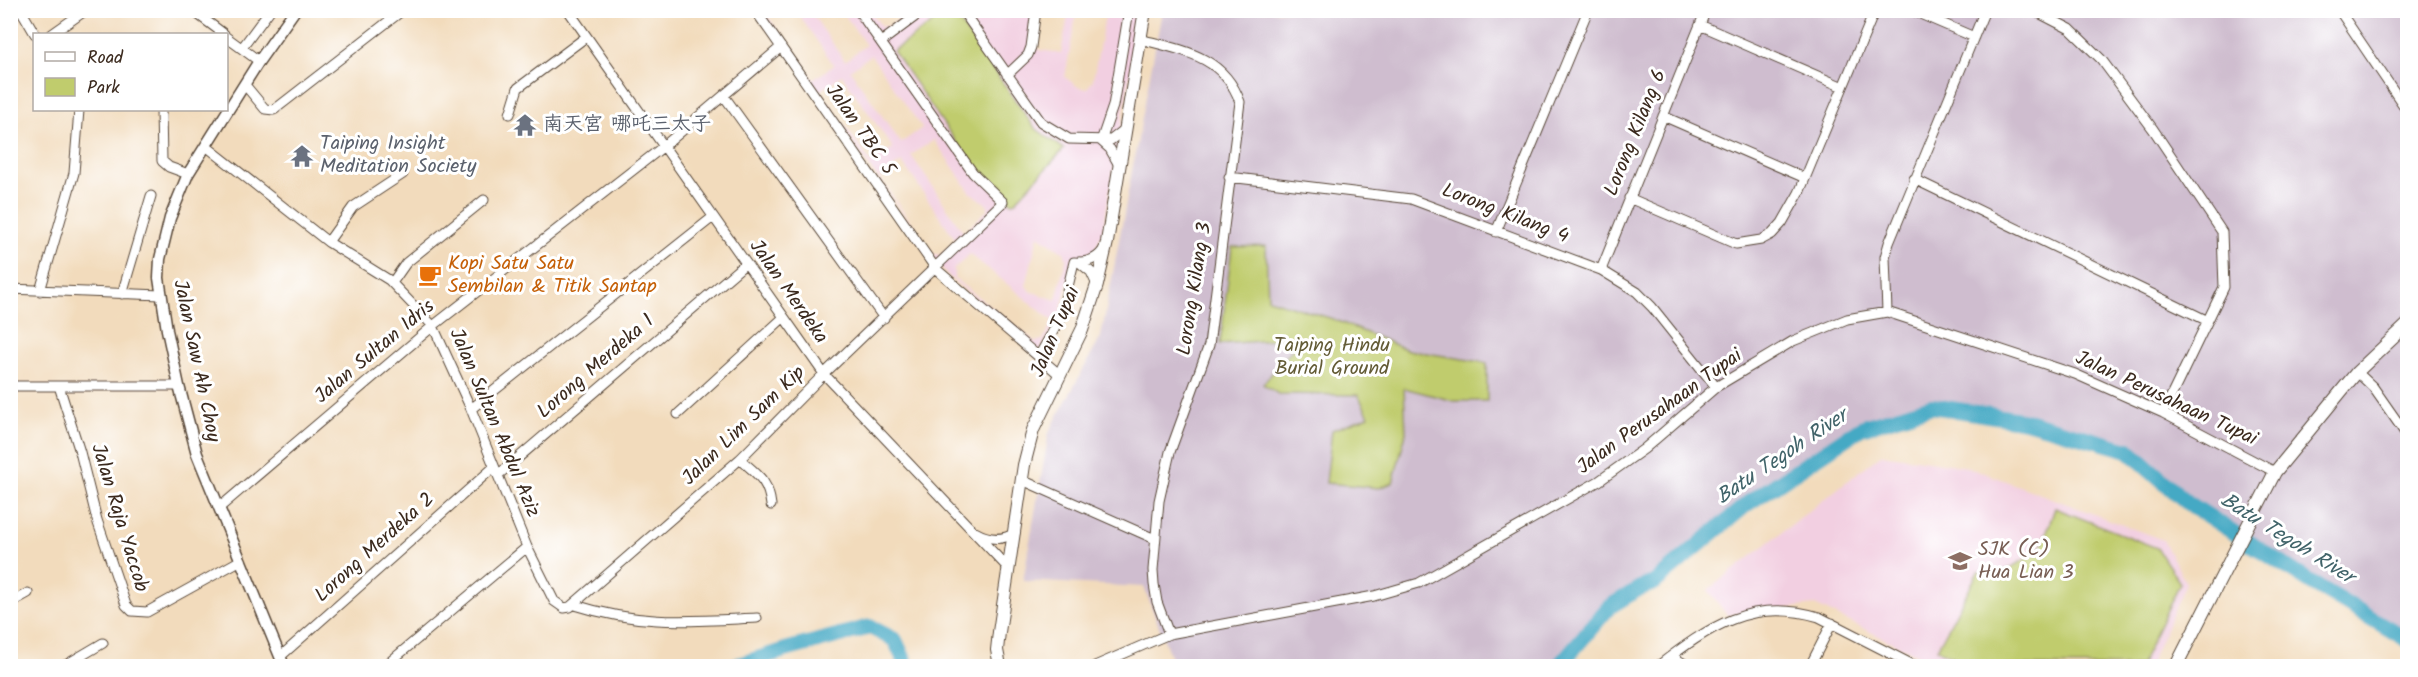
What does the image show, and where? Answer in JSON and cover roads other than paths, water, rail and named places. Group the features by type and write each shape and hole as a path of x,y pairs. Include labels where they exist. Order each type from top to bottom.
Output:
{"main road":[{"name":"Jalan Tupai","path":"1000,666 999,632 1022,480 1033,430 1082,330 1097,285 1107,242 1145,13"},
{"path":"2176,666 2275,472 2357,372 2408,324"}],"street":[{"path":"21,10 34,33"},
{"path":"53,33 86,10"},
{"path":"192,10 221,33"},
{"path":"242,48 270,10"},
{"name":"Jalan Saw Ah Choy","path":"283,661 197,454 179,386 159,278 163,240 188,174 259,61 295,10"},
{"path":"245,84 265,109 274,110 403,10"},
{"name":"Jalan Merdeka","path":"568,10 824,374 1009,569"},
{"name":"Jalan TBC 5","path":"755,10 936,269 1060,375"},
{"path":"858,10 881,42 924,10"},
{"path":"962,10 1041,123 1069,139 1111,140 1125,129"},
{"path":"1007,75 1028,55 1036,10"},
{"path":"1101,141 1113,106 1129,10"},
{"path":"1496,232 1588,10"},
{"name":"Lorong Kilang 6","path":"1601,270 1706,10"},
{"path":"1629,198 1736,244 1749,244 1761,240 1782,223 1799,193 1875,10"},
{"path":"1911,10 1974,37"},
{"path":"1887,312 1885,257 1888,243 1985,10"},
{"path":"2033,10 2070,28 2101,59 2153,129 2220,227 2224,238 2223,287 2163,413"},
{"path":"2339,10 2408,112"},
{"path":"1700,25 1843,87"},
{"path":"510,114 518,88 586,37"},
{"path":"228,38 259,61"},
{"name":"Lorong Kilang 3","path":"1140,39 1182,50 1215,66 1226,76 1240,102 1209,345 1170,452 1159,501 1154,584 1157,602 1169,634"},
{"name":"Jalan Lim Sam Kip","path":"575,605 740,459 824,374 936,269 1003,202 973,173 881,42"},
{"name":"Jalan Sultan Idris","path":"219,508 433,326 664,146 781,47"},
{"path":"724,96 884,318"},
{"path":"40,291 74,174 79,111"},
{"path":"161,111 162,160 169,167 188,174"},
{"path":"1662,116 1805,178"},
{"path":"1101,141 1110,148 1119,168"},
{"name":"Jalan Sultan Abdul Aziz","path":"206,146 328,242 392,283 433,326 471,408 527,547 554,601 564,608 575,605"},
{"path":"328,242 352,207 403,174"},
{"name":"Lorong Kilang 4","path":"1229,177 1411,199 1601,270 1637,292 1652,307 1716,387"},
{"path":"1914,179 2206,320"},
{"path":"122,294 151,196"},
{"path":"392,283 406,262 484,200"},
{"path":"471,408 713,217"},
{"path":"1039,356 1060,319 1074,262 1096,258 1107,242"},
{"path":"1079,262 1091,272 1097,285"},
{"name":"Lorong Merdeka 1","path":"496,471 746,263"},
{"path":"10,289 161,295"},
{"name":"Jalan Perusahaan Tupai","path":"1095,666 1169,634 1374,596 1419,583 1599,481 1644,449 1716,387 1793,341 1847,319 1887,312 2075,374 2163,413 2275,472"},
{"path":"678,414 783,318"},
{"path":"2357,372 2373,387 2408,437"},
{"path":"10,386 179,386"},
{"name":"Jalan Raja Yaccob","path":"59,386 80,452 97,520 126,605 132,611 147,612 241,560"},
{"path":"740,459 770,489 771,505"},
{"name":"Lorong Merdeka 2","path":"283,661 496,471"},
{"path":"1022,480 1155,539"},
{"path":"970,529 982,536 994,539 1005,539 1015,533"},
{"path":"385,666 527,547"},
{"path":"10,603 28,593"},
{"path":"575,605 604,614 646,621 680,622 758,618"},
{"path":"1658,666 1709,629 1728,620 1777,611 1801,612 1832,623 1915,666"},
{"path":"1810,666 1832,623"},
{"path":"64,666 103,643"},
{"path":"1671,656 1688,666"},
{"path":"2309,666 2314,666"}],"waterway":[{"name":"Batu Tegoh River","path":"1559,666 1609,607 1640,588 1654,583 1747,504 1861,428 1932,406 2026,421 2128,450 2188,503 2310,582 2408,640"},
{"path":"735,666 870,627 895,640 907,666"}],"place":[{"name":"南天宫 哪吒三太子","path":"525,125"},
{"name":"Taiping Insight Meditation Society","path":"302,156"},
{"name":"Kopi Satu Satu Sembilan & Titik Santap","path":"430,275"},
{"name":"SJK (C) Hua Lian 3","path":"1960,561"}],"park label":[{"name":"Taiping Hindu Burial Ground","path":"1332,358"}]}
